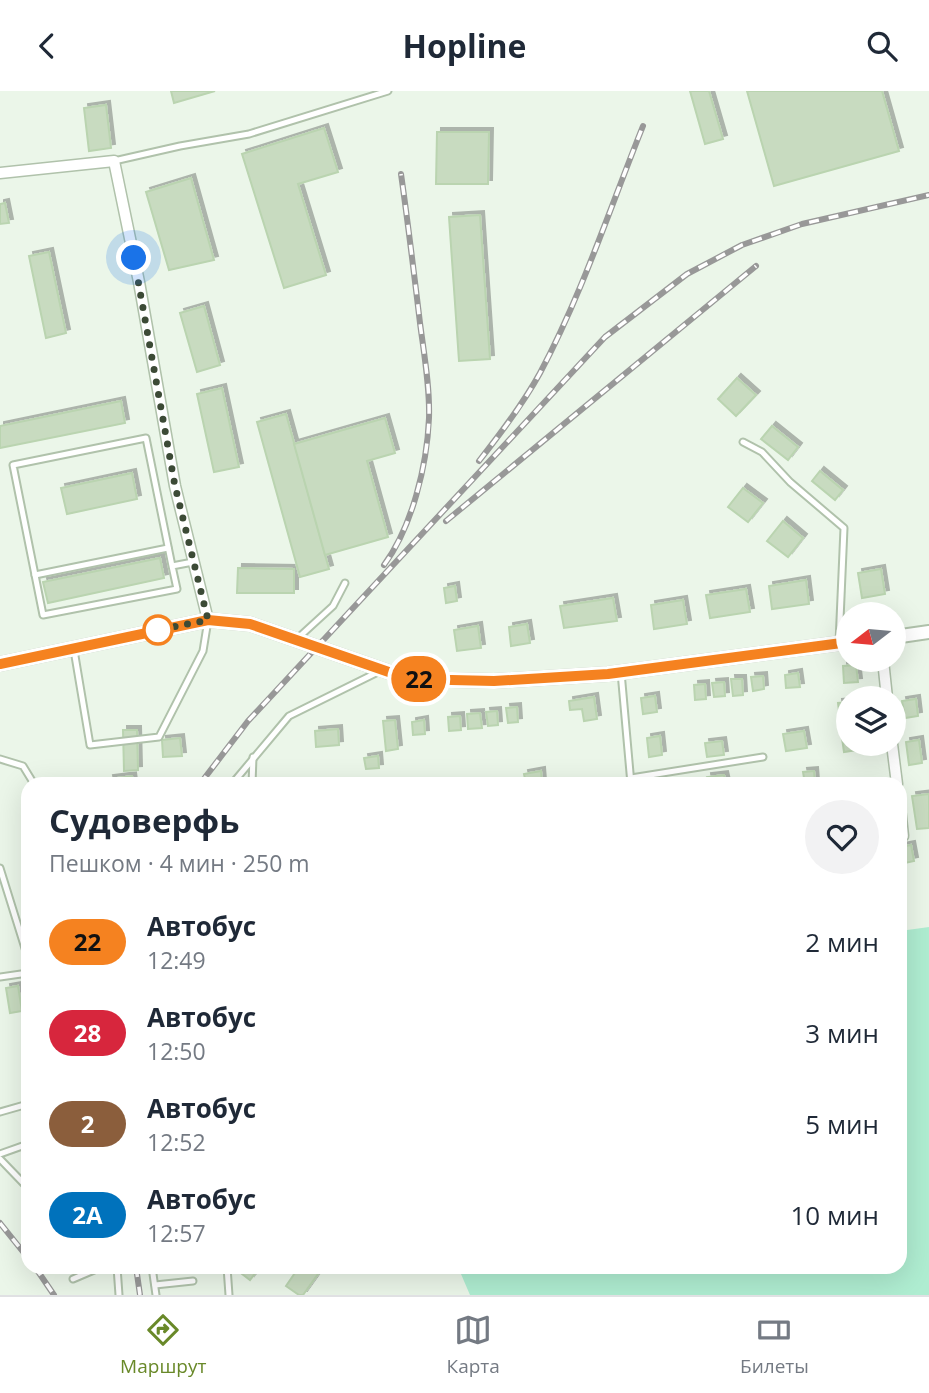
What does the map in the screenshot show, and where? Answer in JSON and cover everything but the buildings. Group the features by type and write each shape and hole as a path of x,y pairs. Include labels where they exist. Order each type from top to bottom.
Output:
{"street":[{"path":"0,173 114,161 139,282 175,486 208,620"},
{"path":"0,664 208,620 250,624 409,679 494,681 621,672 836,643"},
{"path":"906,635 929,632"},
{"path":"894,756 896,777"}],"lane":[{"path":"114,161 249,134 388,91"},
{"path":"146,438 172,566 177,589 43,615 13,465 146,438"},
{"path":"743,442 762,452 790,482 844,528 844,602"},
{"path":"35,575 168,548"},
{"path":"172,566 193,562"},
{"path":"295,640 333,606 345,583"},
{"path":"73,647 90,745 159,737 203,651 208,620"},
{"path":"238,777 289,716 383,670"},
{"path":"621,672 631,777"},
{"path":"252,777 253,757"},
{"path":"653,777 763,757"},
{"path":"0,759 23,766 30,777"},
{"path":"0,868 21,936"},
{"path":"0,977 21,974"},
{"path":"0,1112 21,1106"},
{"path":"21,1147 0,1156 21,1179"},
{"path":"73,1279 85,1274"},
{"path":"118,1274 120,1295"},
{"path":"153,1274 156,1295"},
{"path":"227,1274 229,1295"},
{"path":"155,1285 194,1281"}],"green space":[{"path":"929,927 929,1295 470,1295 461,1274 907,1274 907,930"}],"railway":[{"path":"479,461 526,396 555,343 643,126"},
{"path":"384,565 403,533 416,495 425,456 429,418 429,394 401,174"},
{"path":"205,777 248,721 605,337 687,274 742,245 802,224 929,195"},
{"path":"446,521 756,266"},
{"path":"0,1223 21,1249"},
{"path":"40,1274 54,1295"},
{"path":"137,1274 140,1295"}],"bus line":[{"name":"22","path":"0,664 208,620 250,624 409,679 494,681 608,674 836,644"}],"route":[{"path":"134,258 175,486 208,620 158,630"}]}
